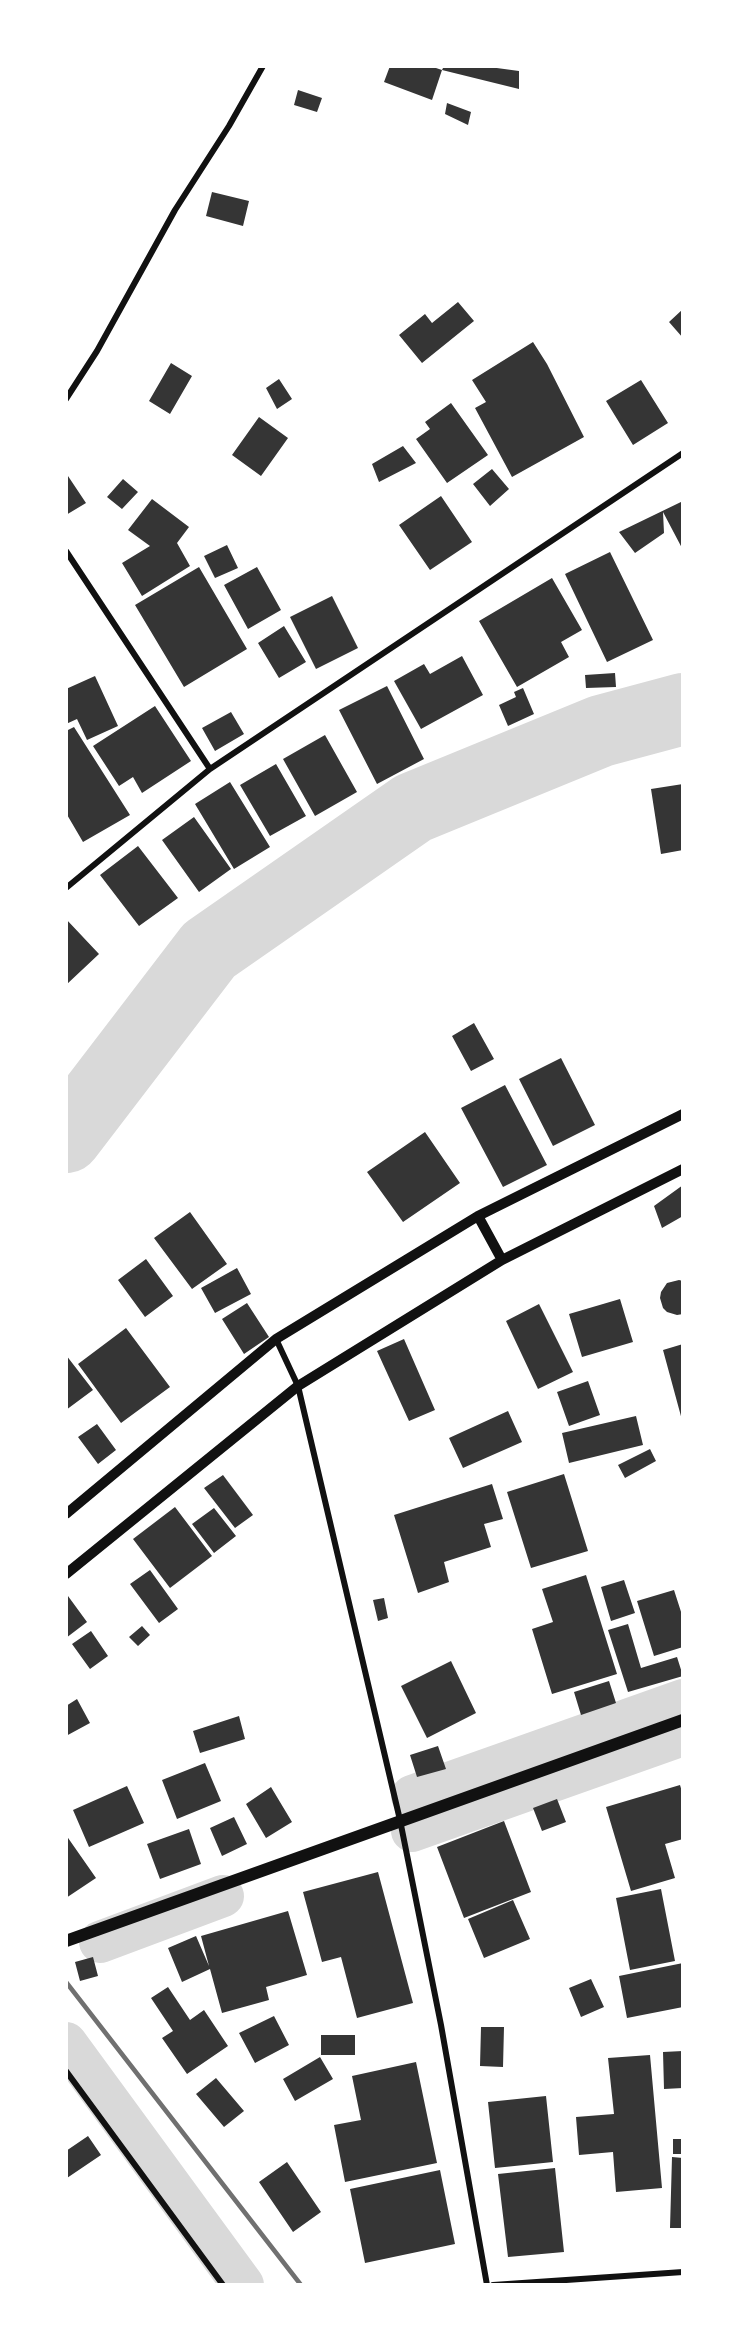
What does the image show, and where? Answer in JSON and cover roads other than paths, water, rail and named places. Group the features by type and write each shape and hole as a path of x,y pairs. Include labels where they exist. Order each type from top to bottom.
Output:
{"main road":[{"path":"66,1941 683,1720"}],"street":[{"path":"66,399 97,351 175,210 229,126 263,66"},
{"path":"66,888 210,769 683,453"},
{"path":"66,551 210,769"},
{"path":"66,1514 276,1339 478,1216 683,1114"},
{"path":"66,1574 298,1386 502,1260 683,1169"},
{"path":"478,1216 502,1260"},
{"path":"276,1339 298,1386 400,1820 441,2025 487,2285"},
{"path":"66,2071 223,2285"},
{"path":"493,2285 683,2272"}],"waterway":[{"path":"66,1137 209,950 413,808 601,731 683,709"},
{"path":"412,1796 683,1700"},
{"path":"412,1831 683,1735"},
{"path":"100,1942 223,1896"},
{"path":"66,2043 243,2285"}],"railway":[{"path":"66,1982 301,2285"}]}
